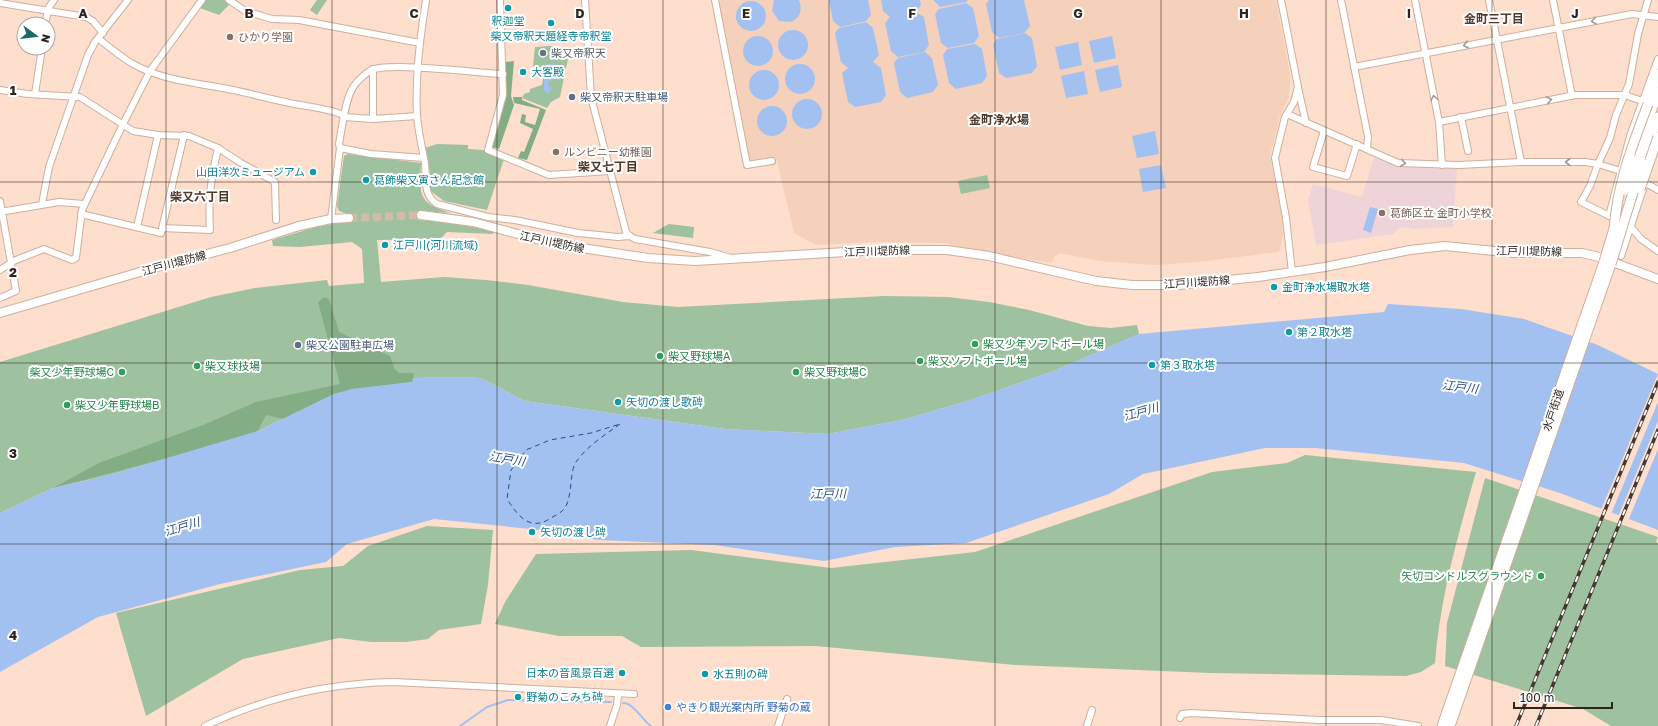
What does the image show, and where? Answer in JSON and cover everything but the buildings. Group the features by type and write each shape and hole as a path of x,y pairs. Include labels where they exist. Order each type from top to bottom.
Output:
{"highway":[{"path":"1614,230 1615,206 1622,176 1645,102 1658,74"},
{"name":"水戸街道","path":"1608,263 1614,230 1634,160 1658,92"},
{"name":"水戸街道","path":"1447,723 1626,215 1658,117"},
{"path":"1626,215 1637,196 1658,137"}],"main road":[{"name":"江戸川堤防線","path":"421,215 472,222 555,244 618,255 681,261 879,250 947,250 996,257 1096,281 1149,285 1197,283 1292,272 1410,250 1455,246 1514,253 1582,253 1599,257 1658,279"},
{"name":"江戸川堤防線","path":"0,313 164,265 243,245 299,226 331,219 349,218"}],"street":[{"path":"46,16 54,0"},
{"path":"42,204 49,167 75,96 88,55 128,0"},
{"path":"0,270 11,263 44,249 72,260 76,258 81,214 84,204 123,124 150,71 202,0"},
{"path":"229,0 245,11 272,19 299,20 420,43"},
{"name":"江戸川堤防線","path":"426,0 416,68 417,116 424,158 426,190 428,197 437,204 488,217 516,220 578,233 630,236 635,239 710,252 732,258"},
{"path":"500,0 504,95 488,150 549,175 610,171"},
{"path":"585,0 591,97 626,232 630,236"},
{"path":"715,0 747,165 772,161"},
{"path":"1281,0 1306,123"},
{"path":"1341,0 1368,136 1367,148"},
{"path":"1415,0 1439,122 1442,165"},
{"path":"1489,0 1521,162"},
{"path":"1553,0 1572,96"},
{"path":"1648,0 1643,14 1633,70 1625,95 1616,115 1610,138 1590,186 1581,202 1630,226 1641,239 1658,251"},
{"path":"0,3 47,12 86,17 92,21 101,36 120,56 135,65 150,71 185,81 234,90 292,104 329,109 344,116 373,119 417,116"},
{"path":"1354,67 1632,14 1643,14 1658,17"},
{"path":"35,94 41,56"},
{"path":"1609,216 1620,170 1645,102 1658,59"},
{"path":"331,219 340,148 339,144 344,116 354,85 373,69 389,67 503,74"},
{"path":"373,69 373,119"},
{"path":"1292,272 1286,218 1275,158 1287,114 1294,102 1298,87"},
{"path":"0,90 80,97 133,131 158,135 184,135 218,148 275,182 276,220"},
{"path":"1439,122 1572,96 1625,95 1645,102"},
{"path":"1287,114 1367,148 1398,163 1442,165 1521,162 1598,164 1620,170 1646,182 1658,190"},
{"path":"1461,117 1468,151"},
{"path":"1324,131 1313,167 1347,176 1357,144"},
{"path":"137,227 158,135"},
{"path":"81,214 161,233 184,135"},
{"path":"162,228 210,230 208,202 210,183 218,148"},
{"path":"340,148 371,154 424,158"},
{"path":"1621,256 1630,226 1658,149"},
{"path":"0,201 16,289 16,291 0,298"},
{"path":"1,212 42,204 66,202 84,204"},
{"path":"205,726 245,709 273,700 362,683 394,682 634,694"},
{"path":"610,726 618,694"},
{"path":"778,726 787,699"},
{"path":"1087,726 1092,710"},
{"path":"1180,718 1182,714 1192,713 1319,720 1381,720 1418,726"}],"shaded area":[{"name":"金町浄水場","path":"718,0 1276,0 1290,74 1288,99 1280,116 1270,156 1282,217 1283,236 1279,252 1198,262 1154,265 1100,261 1060,253 1055,256 1052,263 965,249 946,243 876,242 816,245 794,233 776,157 749,161"},
{"name":"葛飾区立 金町小学校","path":"1374,157 1396,167 1457,169 1453,227 1411,229 1408,227 1399,228 1393,234 1316,245 1308,200 1313,184 1362,197"}],"green space":[{"path":"206,0 224,0 230,4 219,15 200,8"},
{"path":"317,0 327,0 317,15 310,10"},
{"path":"535,47 560,47 564,58 568,59 560,97 551,102 547,108 522,98 524,94 530,92 530,89 542,85 545,68 533,66"},
{"path":"514,61 511,96 514,105 499,149 492,147 507,95 505,62"},
{"path":"513,97 522,97 522,100 546,110 527,160 518,158 521,151 524,152 533,129 520,123 522,114 526,115 525,122 535,125 540,109 514,103"},
{"path":"437,144 468,145 468,149 483,150 504,159 487,210 444,201 429,190 430,173 425,148"},
{"path":"348,154 421,163 420,183 423,196 426,201 451,213 419,211 418,220 445,222 494,231 493,234 447,232 440,239 377,240 381,282 444,277 486,280 528,285 623,302 678,307 884,296 948,297 989,302 1029,310 1088,326 1111,328 1137,325 1139,334 1054,371 964,402 902,420 827,434 725,429 525,401 480,378 415,378 412,382 334,394 258,431 110,475 53,488 0,513 0,362 211,297 255,288 327,280 329,286 364,283 362,249 352,242 300,247 273,246 272,240 316,227 349,221 348,214 339,211 337,206 344,156"},
{"path":"987,175 990,188 961,194 958,181"},
{"path":"669,224 694,227 693,238 653,233"},
{"path":"325,297 329,299 339,332 390,356 394,368 399,373 414,373 412,382 352,389 334,394 283,419 266,415 258,431 199,450 53,488 99,463 203,425 256,402 340,384 318,302"},
{"path":"1305,455 1476,472 1456,543 1445,590 1437,638 1435,663 1421,672 1406,676 1211,673 1015,665 816,646 641,647 622,636 559,636 495,624 505,602 536,554 691,550 831,568 975,552 1212,472 1287,463"},
{"path":"1485,478 1658,537 1656,542 1658,543 1658,726 1611,726 1583,709 1445,666 1447,623"},
{"path":"427,526 493,530 488,585 481,624 439,630 428,639 406,642 371,642 339,638 243,659 146,716 116,613 300,570 343,566 368,546"}],"water":[{"path":"774,0 799,0 801,10 799,16 791,22 779,21 772,11"},
{"path":"829,0 868,0 871,15 866,21 840,27 833,21"},
{"path":"881,0 920,0 921,5 916,12 924,17 929,45 924,52 898,57 891,51 885,23 890,17 883,11"},
{"path":"933,0 968,0 966,2 940,7"},
{"path":"989,0 1024,0 1030,26 1024,33 999,38 992,32 986,4"},
{"path":"751,1 762,5 766,16 762,27 751,31 740,27 736,16 740,5"},
{"path":"966,3 973,8 979,36 974,43 948,48 941,43 935,14 939,9"},
{"path":"866,22 873,28 879,55 873,62 881,68 886,95 881,102 855,107 848,102 842,73 848,68 841,62 835,33 839,28"},
{"path":"793,30 804,34 808,45 804,56 793,60 782,56 778,45 782,34"},
{"path":"1025,33 1032,38 1037,66 1032,73 1006,78 999,73 993,44 997,39"},
{"path":"758,36 769,40 773,51 769,62 758,66 747,62 743,51 747,40"},
{"path":"1112,36 1116,58 1094,63 1089,41"},
{"path":"1078,42 1082,65 1060,70 1055,47"},
{"path":"975,44 982,49 987,76 982,83 956,89 949,83 943,55 947,49"},
{"path":"925,52 932,58 938,85 933,92 907,98 900,92 894,63 898,58"},
{"path":"553,63 555,65 554,70 557,75 556,79 549,81 548,86 552,88 548,94 544,91 545,75 547,65"},
{"path":"800,64 811,68 815,79 811,90 800,94 789,90 785,79 789,68"},
{"path":"1118,65 1122,87 1100,92 1095,70"},
{"path":"764,70 775,74 779,85 775,96 764,100 753,96 749,85 753,74"},
{"path":"1084,71 1088,94 1066,98 1061,76"},
{"path":"807,99 818,103 822,114 818,125 807,129 796,125 792,114 796,103"},
{"path":"772,106 783,110 787,121 783,132 772,136 761,132 757,121 761,110"},
{"path":"1155,131 1159,154 1137,158 1132,136"},
{"path":"1161,165 1166,188 1143,192 1139,169"},
{"path":"1370,207 1378,209 1371,233 1363,230"},
{"name":"江戸川","path":"1388,304 1461,309 1524,319 1598,345 1658,374 1658,530 1560,493 1464,463 1315,448 1265,448 1143,474 1109,494 966,543 895,547 824,561 714,545 599,540 531,529 434,519 347,544 326,562 220,584 98,617 0,672 0,513 53,488 110,475 258,431 334,394 352,389 412,382 415,378 480,378 525,401 725,429 827,434 902,420 964,402 1054,371 1139,334 1384,312"}],"pier":[{"path":"1658,374 1658,402 1611,514 1601,510"},
{"path":"1658,421 1658,449 1628,521 1618,517"}],"waterway":[{"path":"460,726 487,707 508,700 611,702"},
{"path":"623,703 631,706 651,726"}],"ferry route":[{"path":"620,424 580,456 572,472 567,504 561,512 544,522 537,523 531,523 520,516 507,499 511,470 526,450 550,440 591,433 620,424"}],"tunnel":[{"path":"349,218 421,215"}],"railway":[{"path":"1516,726 1658,382"},
{"path":"1536,726 1658,430"}],"place":[{"name":"釈迦堂","path":"508,8"},
{"name":"柴又帝釈天題経寺帝釈堂","path":"551,23"},
{"name":"ひかり学園","path":"230,37"},
{"name":"柴又帝釈天","path":"543,53"},
{"name":"大客殿","path":"523,72"},
{"name":"柴又帝釈天駐車場","path":"572,97"},
{"name":"ルンビニー幼稚園","path":"556,152"},
{"name":"山田洋次ミュージアム","path":"313,172"},
{"name":"葛飾柴又寅さん記念館","path":"366,180"},
{"name":"葛飾区立 金町小学校","path":"1382,213"},
{"name":"江戸川(河川流域)","path":"385,245"},
{"name":"金町浄水場取水塔","path":"1274,287"},
{"name":"第２取水塔","path":"1289,332"},
{"name":"柴又少年ソフトボール場","path":"975,344"},
{"name":"柴又公園駐車広場","path":"298,345"},
{"name":"柴又野球場A","path":"660,356"},
{"name":"柴又ソフトボール場","path":"920,361"},
{"name":"第３取水塔","path":"1152,365"},
{"name":"柴又球技場","path":"197,366"},
{"name":"柴又少年野球場C","path":"122,372"},
{"name":"柴又野球場C","path":"796,372"},
{"name":"矢切の渡し歌碑","path":"618,402"},
{"name":"柴又少年野球場B","path":"67,405"},
{"name":"矢切の渡し碑","path":"532,532"},
{"name":"矢切コンドルスグラウンド","path":"1541,576"},
{"name":"日本の音風景百選","path":"622,673"},
{"name":"水五則の碑","path":"705,674"},
{"name":"野菊のこみち碑","path":"518,697"},
{"name":"やきり観光案内所 野菊の蔵","path":"668,707"}],"district":[{"name":"金町三丁目","path":"1494,19"},
{"name":"金町浄水場","path":"999,120"},
{"name":"柴又七丁目","path":"608,167"},
{"name":"柴又六丁目","path":"200,197"}]}
